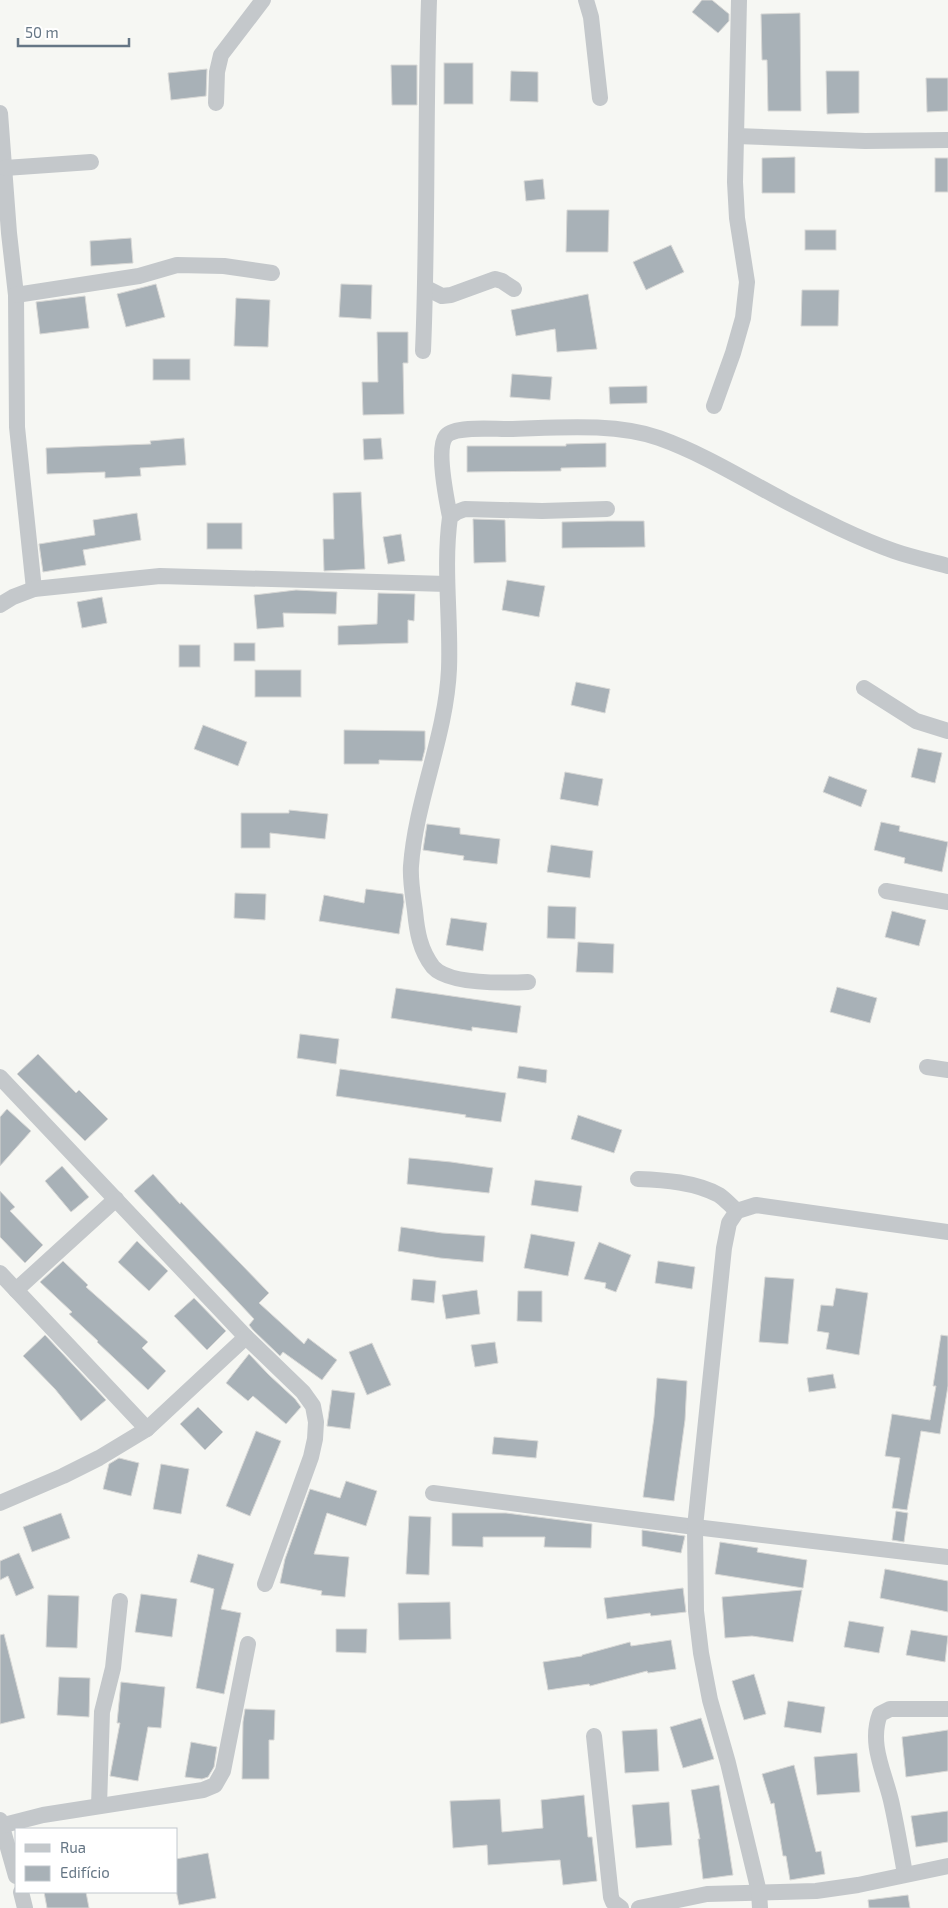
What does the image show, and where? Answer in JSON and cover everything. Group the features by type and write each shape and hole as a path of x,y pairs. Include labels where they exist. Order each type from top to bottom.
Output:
{"street":[{"path":"216,103 217,72 221,55 263,0"},
{"path":"423,352 426,288 425,103 429,0"},
{"path":"586,0 591,18 600,98"},
{"path":"714,406 734,353 743,318 746,282 737,218 735,182 739,0"},
{"path":"0,112 9,233 16,295 17,427 34,589"},
{"path":"736,136 856,140 948,140"},
{"path":"5,168 90,162"},
{"path":"16,295 139,276 177,265 224,266 272,273"},
{"path":"426,288 442,296 451,296 495,279 514,289"},
{"path":"528,982 491,983 456,979 435,969 423,953 417,932 411,867 417,825 439,738 448,670 447,584 450,518 443,473 442,445 446,436 452,432 464,430 592,428 626,431 658,438 706,458 841,529 893,550 948,566"},
{"path":"450,518 457,512 465,509 542,511 607,509"},
{"path":"0,604 34,589 160,576 447,584"},
{"path":"864,688 916,720 948,731"},
{"path":"886,891 948,902"},
{"path":"927,1067 948,1070"},
{"path":"0,1077 246,1338 303,1392 313,1406 316,1422 311,1457 265,1584"},
{"path":"638,1179 678,1182 699,1187 720,1196 737,1211"},
{"path":"16,1290 116,1199"},
{"path":"760,1900 728,1762 710,1700 701,1653 696,1611 694,1527 724,1248 729,1223 737,1211 756,1205 948,1232"},
{"path":"0,1273 147,1429"},
{"path":"0,1503 100,1458 147,1429 246,1338"},
{"path":"433,1493 694,1527 948,1557"},
{"path":"99,1806 102,1712 113,1668 120,1601"},
{"path":"15,1873 1,1824 43,1815 203,1790 215,1785 223,1771 248,1644"},
{"path":"905,1874 892,1805 876,1750 875,1726 880,1714 890,1709 948,1709"},
{"path":"594,1736 611,1897 621,1908"},
{"path":"640,1908 707,1894 760,1900 858,1885 948,1866"},
{"path":"21,1893 25,1908"}],"building":[{"path":"702,0 712,0 729,14 729,21 718,33 692,12"},
{"path":"800,13 801,111 768,111 767,60 762,60 761,14"},
{"path":"444,63 473,63 473,104 444,104"},
{"path":"391,65 417,65 417,105 392,105"},
{"path":"207,69 206,96 171,100 168,73"},
{"path":"511,71 538,72 538,102 510,101"},
{"path":"826,71 859,71 859,113 827,114"},
{"path":"926,78 948,78 948,111 927,112"},
{"path":"795,157 795,193 762,193 762,158"},
{"path":"935,158 948,158 948,192 935,192"},
{"path":"543,179 545,199 526,201 524,181"},
{"path":"567,210 609,210 608,252 566,252"},
{"path":"805,230 836,230 836,250 805,250"},
{"path":"131,238 133,263 91,266 90,241"},
{"path":"671,245 684,272 646,290 633,262"},
{"path":"156,284 165,317 126,327 117,294"},
{"path":"341,284 372,285 371,319 339,317"},
{"path":"802,290 839,290 838,326 801,326"},
{"path":"588,294 597,349 557,352 555,329 516,336 511,310"},
{"path":"85,296 89,328 40,334 36,302"},
{"path":"236,298 270,300 268,347 234,346"},
{"path":"377,332 408,332 408,363 403,363 404,414 363,415 362,382 378,382"},
{"path":"153,359 190,359 190,380 153,380"},
{"path":"512,374 552,377 550,400 510,397"},
{"path":"647,386 647,403 610,404 609,387"},
{"path":"184,438 186,465 140,468 141,476 105,478 105,472 47,474 46,448 151,444 150,441"},
{"path":"381,438 383,459 364,460 363,439"},
{"path":"606,443 606,467 561,468 561,471 467,472 467,446 566,446 566,444"},
{"path":"361,492 365,569 324,571 323,539 334,539 333,493"},
{"path":"137,513 141,540 83,550 86,565 43,572 39,544 95,535 93,520"},
{"path":"473,519 505,520 506,562 474,563"},
{"path":"644,521 645,547 562,548 562,522"},
{"path":"207,523 242,523 242,549 207,549"},
{"path":"401,534 405,561 388,564 383,537"},
{"path":"507,580 545,586 539,617 502,610"},
{"path":"296,590 337,592 336,614 283,613 284,627 257,629 254,595"},
{"path":"378,593 415,594 414,621 408,620 408,643 338,645 338,626 377,624"},
{"path":"102,597 107,623 82,628 77,602"},
{"path":"234,643 255,643 255,661 234,661"},
{"path":"179,645 200,645 200,667 179,667"},
{"path":"255,670 301,670 301,697 255,697"},
{"path":"576,682 610,689 605,713 571,705"},
{"path":"203,725 247,742 238,766 194,749"},
{"path":"344,730 425,731 425,749 422,761 379,760 379,764 344,764"},
{"path":"918,748 942,753 935,783 911,777"},
{"path":"565,772 603,779 598,806 560,799"},
{"path":"829,776 867,790 861,807 823,792"},
{"path":"289,810 328,814 325,839 270,833 270,848 241,848 241,813 289,813"},
{"path":"881,822 900,826 899,831 948,842 942,872 904,863 905,858 874,850"},
{"path":"427,824 460,828 460,834 500,839 497,864 463,860 464,856 423,850"},
{"path":"551,845 593,851 590,878 547,872"},
{"path":"366,889 403,894 404,902 399,934 319,921 324,895 364,903"},
{"path":"235,893 266,894 265,920 234,918"},
{"path":"548,906 576,907 575,939 547,938"},
{"path":"892,911 926,920 919,946 885,937"},
{"path":"451,918 487,923 483,951 446,945"},
{"path":"578,942 614,944 613,973 576,972"},
{"path":"837,987 877,998 870,1023 830,1012"},
{"path":"396,988 521,1006 517,1033 472,1027 472,1031 391,1018"},
{"path":"300,1034 339,1039 336,1064 297,1058"},
{"path":"38,1054 76,1093 79,1090 108,1119 85,1141 17,1074"},
{"path":"519,1066 547,1070 546,1083 517,1078"},
{"path":"340,1069 506,1093 501,1122 336,1096"},
{"path":"7,1109 31,1131 0,1166 0,1117"},
{"path":"578,1115 622,1130 614,1153 571,1139"},
{"path":"409,1158 493,1168 489,1193 407,1184"},
{"path":"62,1166 89,1197 71,1212 45,1181"},
{"path":"153,1174 180,1204 181,1202 269,1293 259,1303 304,1344 308,1338 337,1360 322,1380 283,1352 280,1356 253,1330 249,1325 254,1319 134,1191"},
{"path":"535,1180 582,1186 578,1212 531,1205"},
{"path":"0,1191 15,1207 10,1211 43,1245 25,1263 0,1237"},
{"path":"401,1227 442,1233 485,1236 483,1262 440,1258 398,1251"},
{"path":"531,1234 575,1242 568,1276 524,1268"},
{"path":"137,1241 168,1271 149,1291 118,1262"},
{"path":"599,1242 631,1255 616,1292 605,1288 606,1283 584,1279"},
{"path":"63,1261 88,1285 86,1287 148,1342 142,1348 166,1371 148,1390 69,1314 72,1312 40,1282"},
{"path":"658,1261 695,1267 692,1289 655,1283"},
{"path":"765,1277 794,1279 788,1344 759,1342"},
{"path":"413,1279 436,1281 434,1303 411,1300"},
{"path":"836,1288 868,1293 859,1355 826,1349 829,1333 817,1331 821,1305 833,1306"},
{"path":"477,1290 480,1314 446,1319 442,1295"},
{"path":"518,1291 542,1291 542,1322 517,1321"},
{"path":"194,1298 226,1331 207,1350 174,1316"},
{"path":"45,1335 106,1400 81,1421 55,1389 23,1356"},
{"path":"941,1335 948,1336 948,1386 940,1434 921,1431 907,1510 892,1508 900,1458 885,1456 892,1414 930,1420 936,1386 933,1386"},
{"path":"495,1342 498,1363 475,1367 471,1345"},
{"path":"372,1343 391,1385 367,1395 349,1352"},
{"path":"249,1354 301,1407 286,1424 253,1396 248,1401 226,1383"},
{"path":"833,1374 836,1388 809,1392 807,1378"},
{"path":"657,1378 687,1381 685,1420 674,1501 643,1497 654,1417"},
{"path":"332,1390 355,1393 350,1429 327,1426"},
{"path":"198,1407 223,1432 205,1450 180,1424"},
{"path":"256,1431 281,1441 250,1516 226,1506"},
{"path":"494,1437 538,1441 536,1458 492,1454"},
{"path":"119,1458 139,1463 131,1496 103,1489 109,1464"},
{"path":"161,1464 189,1469 181,1514 153,1509"},
{"path":"346,1481 377,1491 366,1526 327,1513 314,1554 349,1557 345,1597 321,1595 322,1591 280,1583 285,1559 310,1489 340,1498"},
{"path":"896,1511 908,1513 904,1542 892,1540"},
{"path":"61,1513 70,1538 32,1552 23,1527"},
{"path":"452,1513 506,1513 592,1524 591,1548 544,1547 545,1537 483,1537 483,1547 452,1546"},
{"path":"409,1516 431,1517 429,1575 406,1574"},
{"path":"642,1530 685,1536 681,1553 642,1546"},
{"path":"720,1542 758,1548 757,1552 807,1560 803,1588 715,1574"},
{"path":"19,1553 34,1588 16,1596 8,1576 0,1580 0,1561"},
{"path":"198,1554 234,1564 221,1609 241,1613 224,1694 196,1688 214,1589 190,1582"},
{"path":"885,1569 948,1581 948,1612 880,1598"},
{"path":"683,1588 686,1612 651,1616 650,1613 607,1619 604,1598"},
{"path":"802,1590 793,1642 752,1636 725,1638 722,1597"},
{"path":"141,1594 177,1599 172,1637 135,1632"},
{"path":"48,1595 79,1596 77,1648 46,1647"},
{"path":"450,1602 451,1639 399,1640 398,1603"},
{"path":"849,1621 884,1627 879,1653 844,1647"},
{"path":"336,1629 367,1629 366,1653 336,1652"},
{"path":"911,1630 948,1636 945,1662 906,1655"},
{"path":"4,1634 25,1718 0,1724 0,1635"},
{"path":"671,1640 676,1669 648,1673 647,1671 590,1686 589,1684 548,1690 543,1662 582,1656 630,1642 631,1646"},
{"path":"754,1674 766,1714 744,1720 732,1681"},
{"path":"59,1677 90,1678 89,1717 57,1715"},
{"path":"121,1682 165,1687 161,1728 148,1727 138,1781 110,1776 120,1723 117,1723"},
{"path":"788,1701 825,1707 821,1733 784,1727"},
{"path":"245,1709 275,1710 274,1740 269,1740 269,1779 242,1779"},
{"path":"701,1718 714,1759 683,1768 670,1727"},
{"path":"657,1729 659,1771 625,1773 622,1731"},
{"path":"948,1730 948,1771 906,1777 902,1737"},
{"path":"191,1742 217,1747 214,1767 208,1777 202,1779 185,1777"},
{"path":"857,1753 860,1792 817,1795 814,1757"},
{"path":"794,1765 816,1852 821,1851 825,1874 790,1880 786,1856 783,1856 774,1803 771,1804 762,1774"},
{"path":"719,1785 733,1875 703,1879 698,1839 700,1839 691,1790"},
{"path":"584,1795 588,1837 592,1837 597,1881 563,1885 560,1860 488,1865 487,1845 453,1848 450,1801 500,1799 502,1832 543,1828 541,1800"},
{"path":"669,1802 672,1845 636,1848 632,1805"},
{"path":"948,1811 948,1842 916,1847 911,1816"},
{"path":"208,1853 216,1898 179,1905 177,1893 178,1859"},
{"path":"44,1893 86,1893 89,1908 47,1908"},
{"path":"908,1895 910,1908 869,1908 868,1900"}]}
